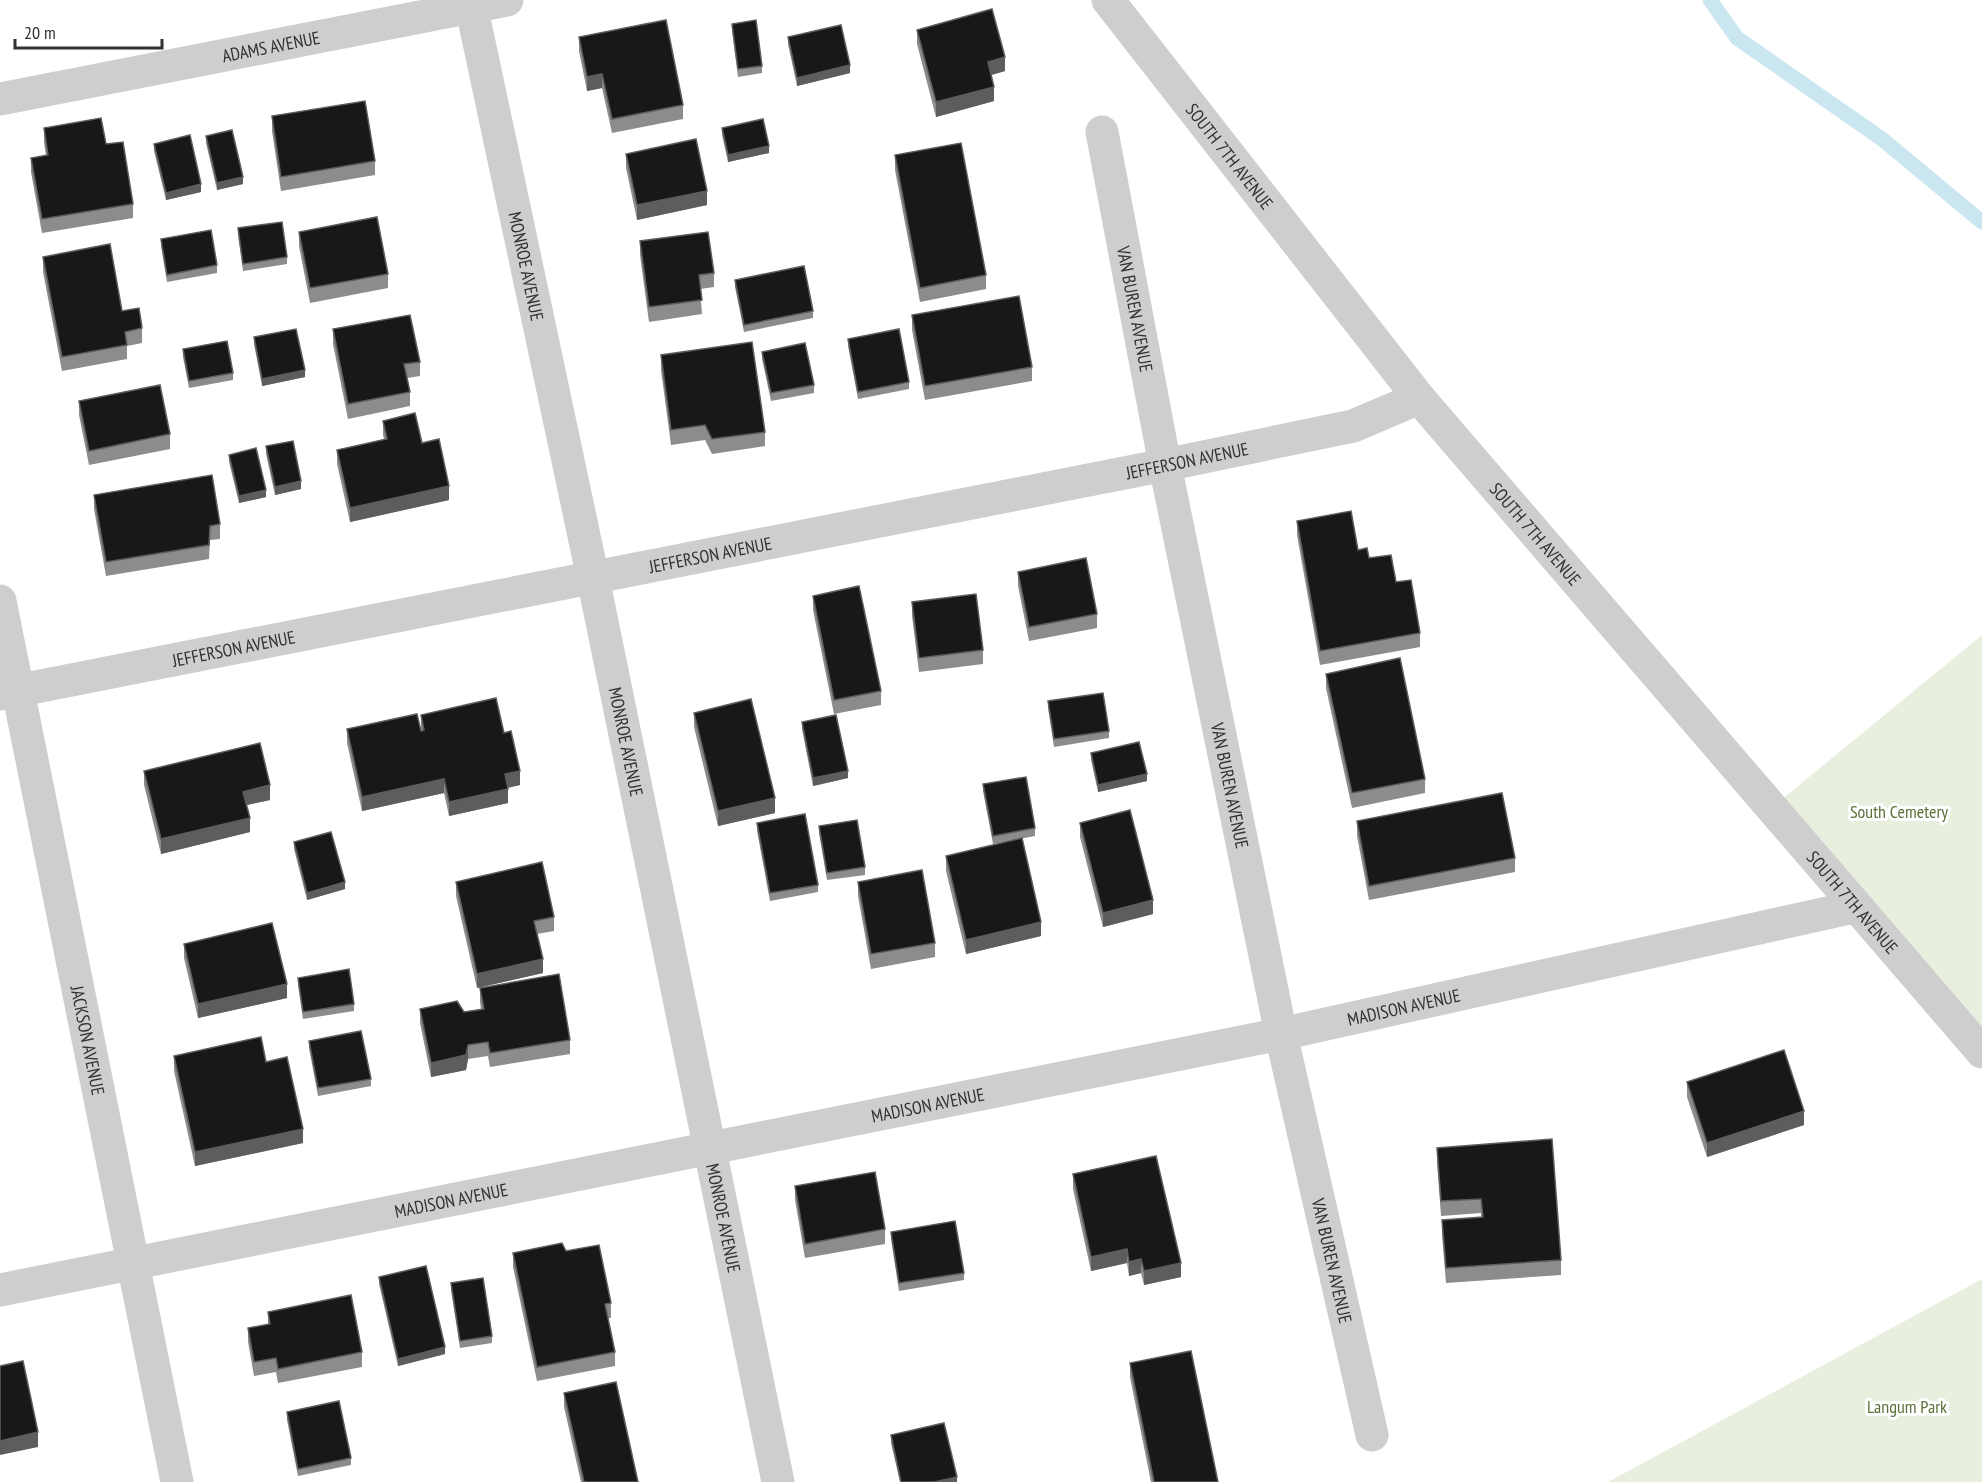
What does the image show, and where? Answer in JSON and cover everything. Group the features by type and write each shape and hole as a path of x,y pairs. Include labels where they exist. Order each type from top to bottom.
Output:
{"street":[{"name":"ADAMS AVENUE","path":"0,99 471,4 507,0"},
{"name":"SOUTH 7TH AVENUE","path":"1108,0 1419,398 1982,1052"},
{"name":"MONROE AVENUE","path":"471,4 593,578 778,1482"},
{"name":"VAN BUREN AVENUE","path":"1102,132 1165,465 1281,1034 1372,1435"},
{"name":"JEFFERSON AVENUE","path":"9,692 1353,426 1419,398"},
{"name":"JACKSON AVENUE","path":"0,600 9,692 133,1263 177,1482"},
{"name":"MADISON AVENUE","path":"0,1290 1281,1034 1854,906"}],"green space":[{"name":"South Cemetery","path":"1982,635 1982,1040 1781,800"},
{"name":"Langum Park","path":"1982,1279 1982,1482 1608,1482"}],"building":[{"path":"992,9 1005,57 988,62 994,87 936,102 917,30"},
{"path":"666,20 683,105 612,119 602,74 587,77 579,37"},
{"path":"756,20 762,66 738,69 732,24"},
{"path":"841,25 850,65 797,78 788,37"},
{"path":"365,101 375,161 281,177 272,116"},
{"path":"101,118 106,144 123,142 133,204 42,219 31,158 48,155 44,128"},
{"path":"763,119 769,146 728,155 722,128"},
{"path":"232,130 243,177 217,183 206,136"},
{"path":"190,135 201,184 166,193 154,144"},
{"path":"696,139 707,191 637,205 626,154"},
{"path":"961,143 986,275 920,288 895,155"},
{"path":"377,217 388,274 310,288 299,232"},
{"path":"282,222 287,257 243,264 238,228"},
{"path":"211,230 217,265 167,275 161,239"},
{"path":"708,232 714,273 699,275 702,300 649,307 640,241"},
{"path":"110,244 122,311 139,308 142,328 125,332 127,345 62,357 43,257"},
{"path":"804,266 813,311 744,325 735,280"},
{"path":"1019,296 1032,367 925,386 912,315"},
{"path":"410,315 420,362 404,364 410,392 348,404 333,329"},
{"path":"296,329 305,370 262,379 254,337"},
{"path":"899,329 909,382 858,392 848,339"},
{"path":"227,341 233,373 189,381 183,349"},
{"path":"752,342 765,432 712,439 705,425 671,430 661,355"},
{"path":"805,343 814,385 771,393 762,352"},
{"path":"160,385 170,434 89,451 79,401"},
{"path":"415,413 422,443 439,439 449,486 350,508 337,450 387,439 383,421"},
{"path":"293,441 301,481 275,487 266,446"},
{"path":"256,448 266,490 239,496 229,455"},
{"path":"212,475 220,524 210,526 209,545 106,562 94,495"},
{"path":"1351,511 1358,550 1367,548 1369,558 1391,555 1396,582 1411,580 1420,633 1320,651 1297,521"},
{"path":"1086,558 1097,614 1029,627 1018,572"},
{"path":"859,586 881,691 834,700 813,596"},
{"path":"976,594 983,650 919,658 912,602"},
{"path":"1400,658 1425,779 1352,793 1326,674"},
{"path":"1103,693 1109,731 1054,739 1048,701"},
{"path":"496,698 504,733 511,731 520,771 505,774 508,789 449,802 444,779 362,797 347,729 417,714 421,731 424,730 421,715"},
{"path":"751,699 775,798 718,811 694,713"},
{"path":"836,715 848,771 813,778 802,722"},
{"path":"1139,742 1147,774 1098,785 1091,753"},
{"path":"260,743 270,785 243,792 250,818 161,839 144,771"},
{"path":"1026,777 1035,828 993,836 983,784"},
{"path":"1502,793 1515,858 1369,886 1357,821"},
{"path":"1130,810 1153,900 1103,913 1080,823"},
{"path":"805,814 818,885 770,893 757,823"},
{"path":"857,820 865,867 827,873 819,826"},
{"path":"331,832 345,882 307,893 294,842"},
{"path":"1022,838 1041,922 966,940 946,856"},
{"path":"542,862 554,917 534,921 543,959 477,974 456,882"},
{"path":"922,870 935,943 871,954 858,882"},
{"path":"272,923 287,984 198,1004 184,944"},
{"path":"349,969 354,1004 303,1012 298,978"},
{"path":"559,974 570,1040 490,1053 488,1042 468,1045 466,1055 431,1063 420,1009 457,1001 464,1012 484,1009 480,988"},
{"path":"361,1031 371,1079 318,1088 309,1041"},
{"path":"261,1037 266,1062 287,1057 303,1129 195,1152 174,1056"},
{"path":"1784,1050 1804,1111 1707,1143 1687,1082"},
{"path":"1552,1139 1561,1260 1446,1268 1442,1220 1483,1217 1481,1199 1441,1201 1437,1148"},
{"path":"1156,1156 1181,1263 1144,1271 1141,1259 1129,1262 1127,1249 1091,1257 1073,1174"},
{"path":"875,1172 885,1229 805,1244 795,1186"},
{"path":"955,1221 964,1273 899,1283 891,1232"},
{"path":"562,1243 566,1251 599,1245 611,1303 605,1304 615,1352 537,1367 513,1253"},
{"path":"426,1266 445,1347 398,1359 379,1277"},
{"path":"483,1278 492,1336 460,1341 451,1283"},
{"path":"351,1295 362,1352 278,1369 276,1358 254,1362 248,1328 270,1324 268,1312"},
{"path":"1191,1351 1218,1482 1154,1482 1130,1363"},
{"path":"23,1361 38,1432 0,1441 0,1366"},
{"path":"616,1382 638,1482 584,1482 564,1393"},
{"path":"339,1401 351,1458 298,1469 287,1412"},
{"path":"944,1423 957,1477 934,1482 901,1482 891,1435"}],"waterway":[{"path":"1710,0 1737,38 1882,139 1982,222"}]}
